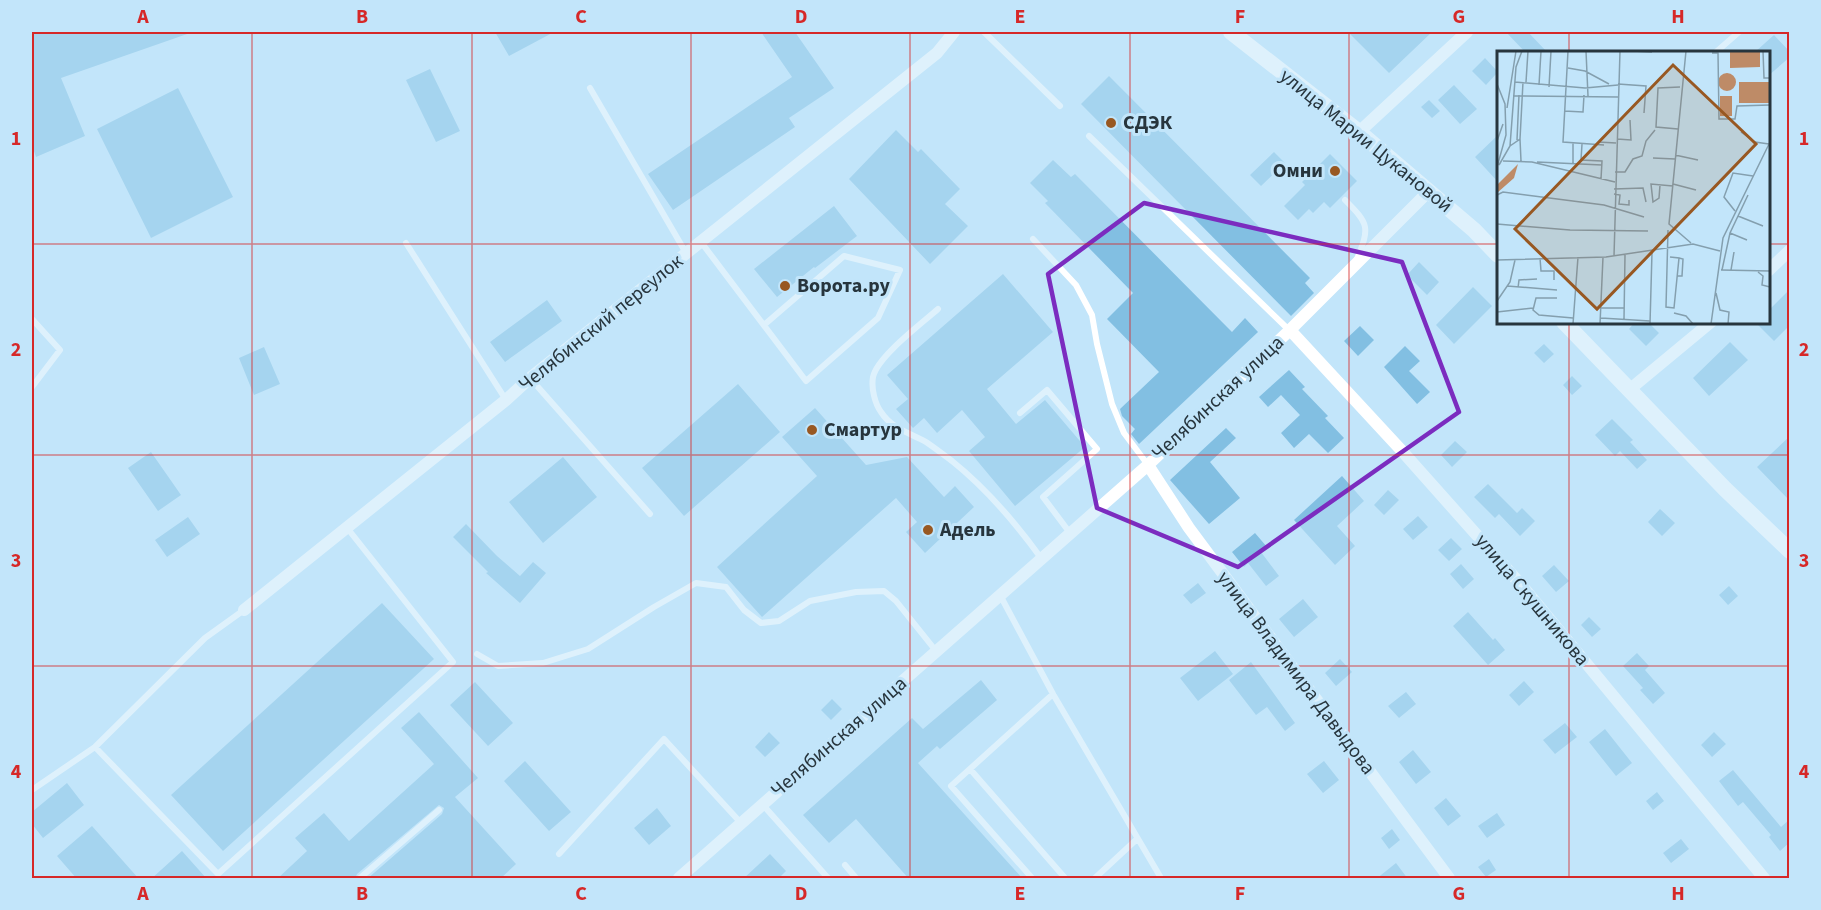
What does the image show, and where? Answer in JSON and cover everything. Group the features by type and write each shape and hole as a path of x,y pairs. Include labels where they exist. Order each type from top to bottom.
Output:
{"street":[{"name":"Челябинский переулок","path":"244,610 348,529 530,378 937,53 954,32"},
{"name":"улица Марии Цукановой","path":"1231,32 1359,132 1497,251"},
{"path":"1359,132 1467,32"},
{"name":"Челябинская улица","path":"679,879 1148,465 1290,330 1428,191"},
{"path":"1770,269 1790,250"},
{"path":"1566,324 1725,489 1790,551"},
{"path":"1629,390 1709,324"},
{"name":"улица Скушникова","path":"1290,330 1523,587 1764,879"},
{"name":"улица Владимира Давыдова","path":"1148,465 1189,528 1449,879"}],"lane":[{"path":"984,32 1060,106"},
{"path":"1717,51 1739,32"},
{"path":"590,88 686,253"},
{"path":"1089,136 1290,330"},
{"path":"1345,200 1364,219 1366,238 1353,268"},
{"path":"1033,239 1076,285 1092,315 1112,404 1124,434 1148,465"},
{"path":"700,242 806,381 878,318 900,270 844,256 764,324"},
{"path":"406,243 506,400"},
{"path":"938,309 878,364 873,379 875,398 881,412 895,427 926,442 987,492 1012,519 1041,559"},
{"path":"32,319 60,350 32,387"},
{"path":"530,378 650,513"},
{"path":"1020,413 1047,390 1097,449 1043,497 1070,534"},
{"path":"94,747 218,874 453,662 348,529"},
{"path":"477,654 498,666 517,666 543,663 588,649 696,583 726,587 744,610 761,623 779,621 810,601 856,592 884,591 896,601 936,651"},
{"path":"1000,596 1053,694 1161,879"},
{"path":"32,790 94,747 205,638 244,610"},
{"path":"1032,879 951,786 1053,694"},
{"path":"559,854 664,739 742,823"},
{"path":"970,769 1065,879"},
{"path":"763,804 828,879"},
{"path":"360,879 439,810"},
{"path":"1095,879 1137,839"},
{"path":"845,865 856,879"}],"highlighted area":[{"path":"1144,203 1402,262 1459,412 1238,567 1097,508 1048,274"}],"building":[{"path":"32,32 190,33 61,78 85,136 36,157 32,145"},
{"path":"495,32 554,32 509,56"},
{"path":"761,32 795,32 834,88 789,118 795,127 673,210 648,174 792,77"},
{"path":"1348,32 1432,32 1389,73"},
{"path":"1506,32 1528,32 1546,51 1524,51"},
{"path":"1774,35 1790,52 1790,57 1770,74 1770,51 1756,51"},
{"path":"1485,58 1497,73 1486,85 1472,71"},
{"path":"430,69 460,131 436,142 406,80"},
{"path":"1109,76 1310,278 1305,283 1314,293 1291,316 1081,104"},
{"path":"1454,85 1477,109 1460,124 1438,100"},
{"path":"178,88 233,197 151,238 97,129"},
{"path":"1429,100 1440,111 1432,118 1421,107"},
{"path":"896,130 918,152 921,149 960,189 945,204 968,226 930,264 849,179"},
{"path":"1497,136 1497,181 1475,157"},
{"path":"1274,152 1285,163 1261,186 1250,175"},
{"path":"1330,154 1357,181 1330,208 1324,202 1313,213 1309,209 1298,220 1284,206 1305,185 1302,182"},
{"path":"1053,160 1071,177 1075,174 1232,332 1245,318 1258,332 1139,444 1131,434 1135,429 1122,416 1120,409 1159,372 1107,319 1133,293 1045,203 1048,201 1030,183"},
{"path":"834,206 857,236 777,297 754,269"},
{"path":"1419,262 1439,282 1427,295 1407,275"},
{"path":"1003,274 1053,332 987,389 1016,424 1045,400 1085,447 1015,506 969,451 985,437 962,410 937,433 924,418 913,428 896,409 908,399 887,375"},
{"path":"1473,287 1492,306 1454,344 1436,325"},
{"path":"1790,289 1790,325 1774,341 1757,324 1770,324 1770,309"},
{"path":"547,300 562,321 505,362 490,342"},
{"path":"1633,324 1650,324 1659,333 1646,346 1629,329"},
{"path":"1360,326 1374,340 1358,356 1344,341"},
{"path":"1730,342 1748,360 1709,396 1693,378"},
{"path":"1544,344 1554,354 1544,363 1534,353"},
{"path":"1405,346 1420,361 1409,371 1430,392 1417,404 1384,367"},
{"path":"264,347 280,384 254,395 239,358"},
{"path":"1289,370 1305,387 1302,389 1328,416 1325,418 1344,438 1328,453 1309,434 1294,448 1281,433 1300,415 1281,395 1268,407 1259,397"},
{"path":"1572,376 1582,386 1572,395 1563,385"},
{"path":"738,384 780,432 684,516 642,468"},
{"path":"815,408 866,465 907,457 944,497 955,486 974,507 925,553 906,532 917,522 896,498 762,617 717,567 817,476 782,437"},
{"path":"1612,419 1633,440 1630,442 1647,460 1637,469 1620,451 1615,456 1595,435"},
{"path":"1226,428 1236,438 1210,462 1240,498 1209,524 1170,480"},
{"path":"1790,436 1790,501 1757,467"},
{"path":"1455,441 1467,452 1452,467 1441,455"},
{"path":"151,452 181,495 158,511 128,468"},
{"path":"563,457 597,497 543,543 509,502"},
{"path":"1342,476 1364,501 1337,526 1355,546 1335,565 1294,520"},
{"path":"1488,484 1517,513 1522,508 1535,521 1520,536 1499,514 1495,518 1474,497"},
{"path":"1388,490 1399,500 1384,515 1374,505"},
{"path":"1660,509 1675,523 1662,536 1648,522"},
{"path":"1418,516 1428,527 1413,540 1403,529"},
{"path":"188,517 200,534 167,557 155,540"},
{"path":"466,524 520,576 533,562 546,573 520,603 486,573 488,572 453,537"},
{"path":"1255,533 1267,547 1261,552 1279,576 1266,586 1248,563 1244,567 1232,552"},
{"path":"1451,538 1462,549 1449,561 1438,550"},
{"path":"1461,564 1474,579 1463,589 1450,574"},
{"path":"1554,565 1569,581 1556,592 1542,576"},
{"path":"1198,583 1206,593 1191,604 1183,595"},
{"path":"1729,586 1738,596 1728,605 1719,595"},
{"path":"1303,599 1318,617 1294,637 1279,619"},
{"path":"382,603 434,659 223,851 171,795"},
{"path":"1468,612 1505,650 1488,665 1453,626"},
{"path":"1589,617 1601,629 1592,637 1581,625"},
{"path":"1215,651 1233,674 1198,701 1180,678"},
{"path":"1637,653 1649,666 1645,670 1665,693 1653,704 1640,690 1643,688 1623,666"},
{"path":"1340,659 1352,672 1336,686 1325,673"},
{"path":"1251,662 1295,723 1285,731 1267,707 1256,715 1229,680"},
{"path":"981,680 997,700 940,749 937,746 918,763 1023,879 909,879 856,819 829,843 803,815 912,718 923,729"},
{"path":"1524,681 1534,692 1519,706 1509,695"},
{"path":"475,682 513,723 488,746 450,705"},
{"path":"1406,692 1416,704 1399,718 1388,706"},
{"path":"832,699 842,709 831,720 821,710"},
{"path":"419,712 478,778 455,797 516,864 500,879 367,879 442,814 444,808 439,805 357,874 355,879 277,879 307,851 295,838 324,813 349,841 434,764 401,728"},
{"path":"1565,723 1577,737 1555,754 1543,740"},
{"path":"1605,729 1632,763 1616,776 1589,742"},
{"path":"769,732 780,743 765,757 755,747"},
{"path":"1714,732 1726,744 1712,757 1701,745"},
{"path":"1413,750 1431,772 1416,784 1399,762"},
{"path":"525,761 571,812 549,831 504,781"},
{"path":"1324,761 1339,780 1323,793 1307,774"},
{"path":"1733,770 1781,827 1790,819 1790,842 1780,851 1769,837 1771,835 1743,802 1738,806 1719,781"},
{"path":"67,783 84,805 43,838 32,824 32,812"},
{"path":"1657,792 1664,801 1653,810 1646,801"},
{"path":"1446,798 1461,816 1448,826 1434,808"},
{"path":"657,808 671,826 649,845 634,828"},
{"path":"1497,813 1505,825 1487,838 1478,826"},
{"path":"92,826 139,879 77,879 57,856"},
{"path":"1392,829 1400,840 1389,849 1381,838"},
{"path":"1681,839 1689,849 1671,863 1663,853"},
{"path":"182,851 207,879 151,879"},
{"path":"770,854 786,871 778,879 743,879"},
{"path":"1489,859 1496,870 1486,877 1478,867"},
{"path":"1396,863 1408,879 1376,879"}],"place":[{"name":"СДЭК","path":"1111,123"},
{"name":"Омни","path":"1335,171"},
{"name":"Ворота.ру","path":"785,286"},
{"name":"Смартур","path":"812,430"},
{"name":"Адель","path":"928,530"}]}
